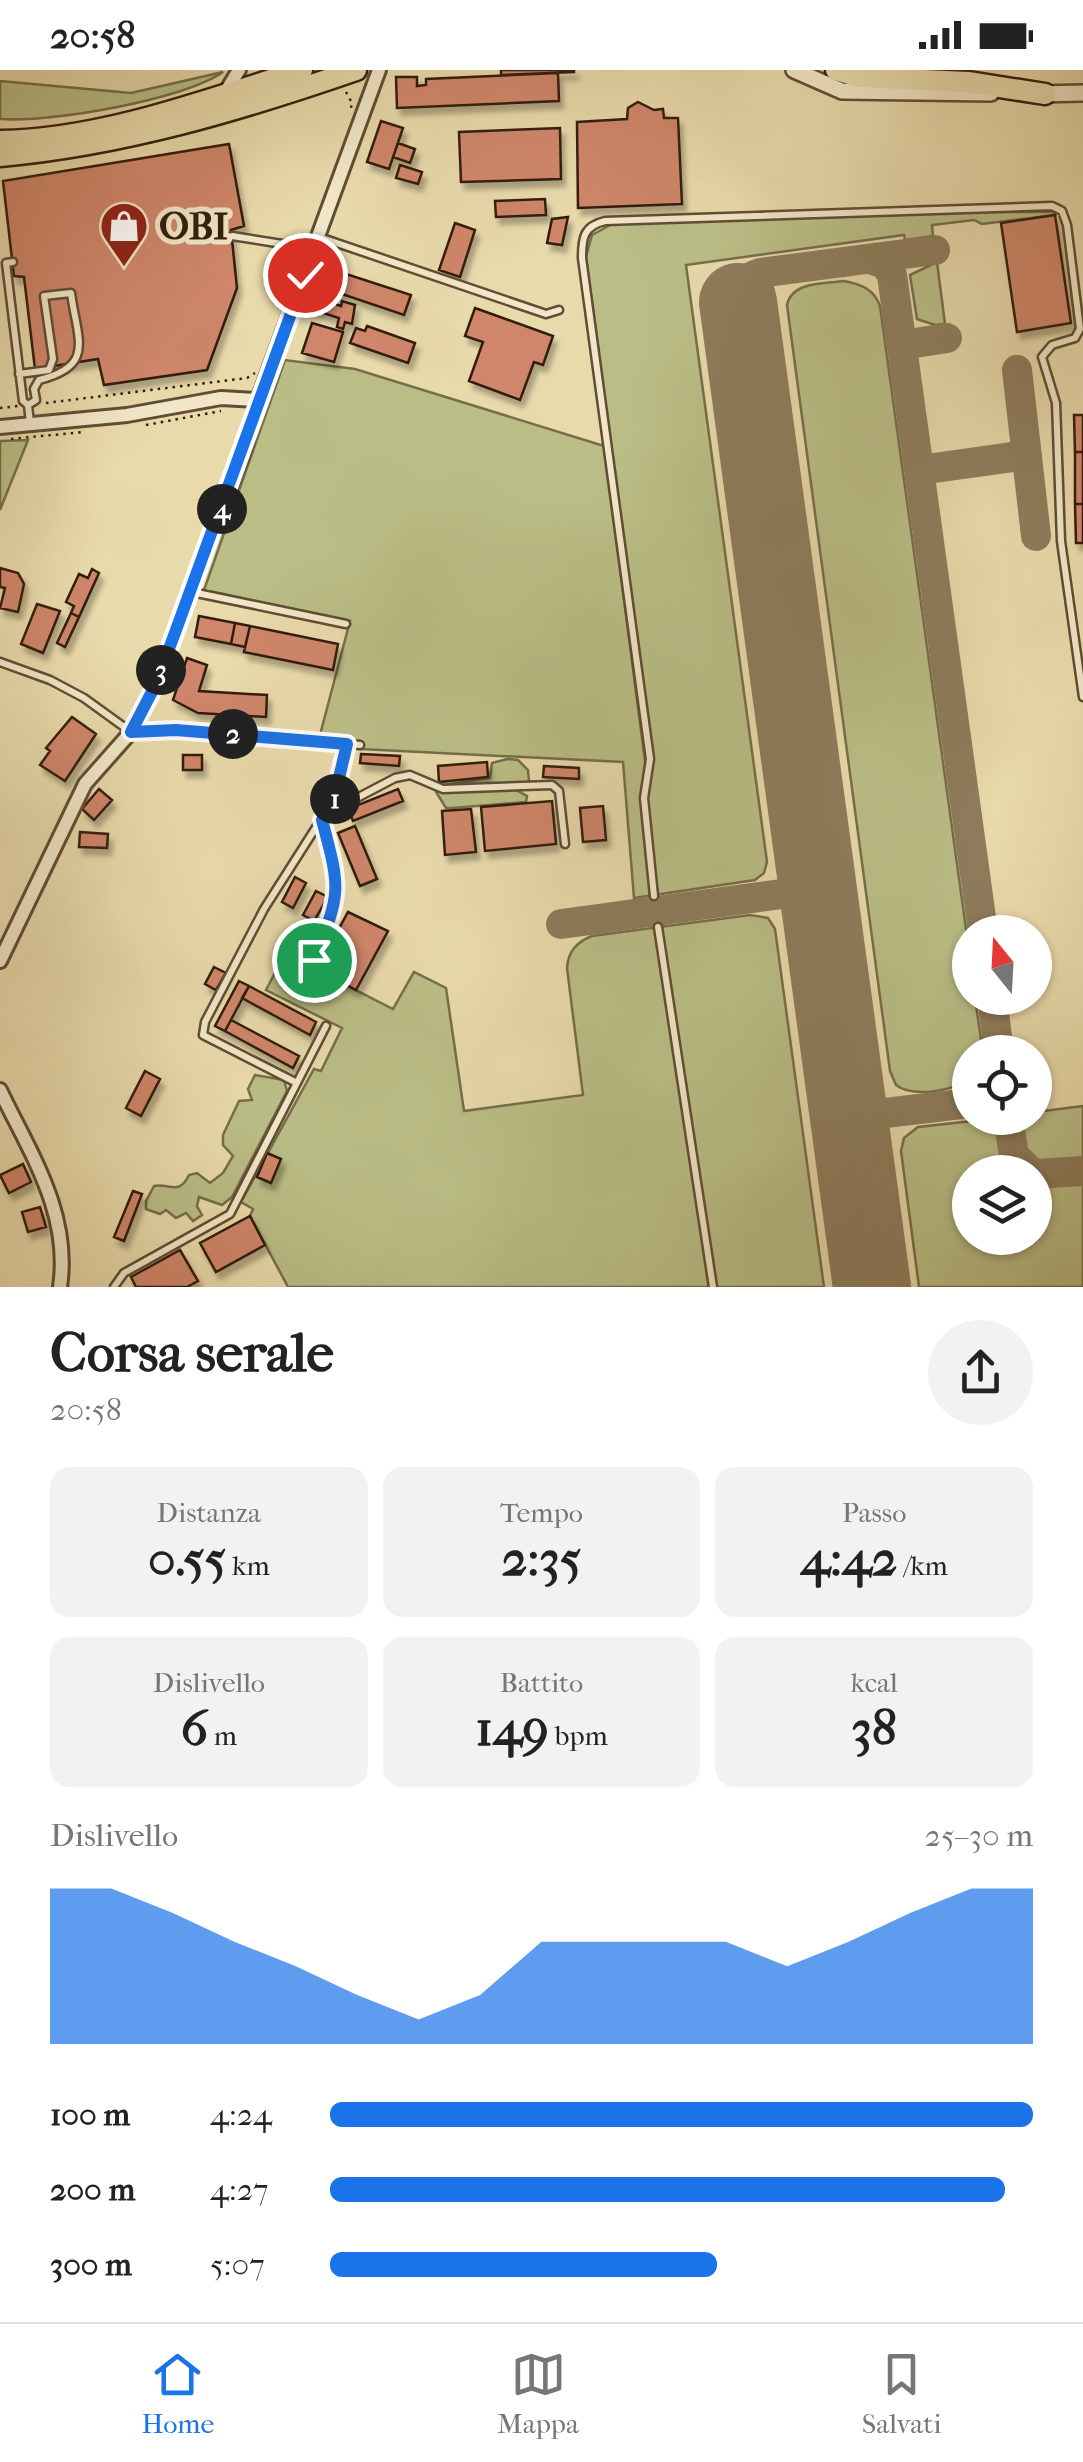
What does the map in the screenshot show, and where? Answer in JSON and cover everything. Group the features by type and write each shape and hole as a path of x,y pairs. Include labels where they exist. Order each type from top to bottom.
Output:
{"main road":[{"path":"0,137 66,133 140,119 224,95 264,75 302,70"},
{"path":"0,156 165,129 248,107 356,70"},
{"path":"831,78 968,82 1045,94"}],"street":[{"path":"224,95 240,70"},
{"path":"0,961 85,784 131,732 156,684 379,70"},
{"path":"794,70 831,78"},
{"path":"814,70 831,78"},
{"path":"1045,94 1083,93"},
{"path":"0,428 128,415 221,398 258,400"},
{"path":"0,1090 46,1183 59,1231 60,1287"}],"lane":[{"path":"654,896 644,798 650,759 582,258 583,237 593,224 1032,206 1052,206 1062,211 1080,329 1075,338 1052,345 1042,358 1056,403 1061,542 1083,697"},
{"path":"232,236 316,243 546,314 559,310"},
{"path":"13,262 6,263 19,374 30,425"},
{"path":"19,374 49,370 53,359 44,296 71,292 80,355 74,366 61,374 39,380 34,389 36,400 28,405"},
{"path":"191,592 346,624"},
{"path":"0,662 50,680 84,698 131,732 176,730 360,745"},
{"path":"297,1083 204,1035 205,1022 264,909 334,799 347,744"},
{"path":"334,799 355,799 395,778 410,775 443,789 552,785 559,790 565,844"},
{"path":"314,960 338,892 322,820"},
{"path":"658,927 713,1287"},
{"path":"114,1287 124,1273 230,1214 326,1026"}],"path":[{"path":"341,89 351,98 348,118"},
{"path":"0,408 247,378 258,369"}],"green space":[{"path":"223,72 178,92 115,108 0,119 0,81 131,93"},
{"path":"982,212 1055,215 982,224 974,220 932,225 933,236 905,240 904,235 686,265 767,862 764,873 755,880 634,898 623,762 360,749 320,735 350,621 204,590 285,360 355,369 604,446 645,761 653,761 586,257 592,235 612,224"},
{"path":"937,262 945,324 935,325 917,319 910,275"},
{"path":"818,284 856,284 874,295 880,306 964,915 952,915 952,1015 977,1015 980,1035 952,1035 952,1087 933,1091 903,1089 896,1085 890,1071 787,305 795,292"},
{"path":"28,440 0,510 0,441"},
{"path":"518,760 528,770 529,781 524,789 516,790 527,796 526,802 446,808 436,792 439,786 490,778 492,763"},
{"path":"750,915 768,918 775,929 824,1287 288,1287 250,1216 253,1209 241,1202 314,1069 321,1071 342,1028 266,990 285,954 393,1009 414,972 446,988 464,1111 583,1095 567,968 571,952 582,941 592,936"},
{"path":"255,1075 284,1080 287,1091 232,1197 222,1205 199,1197 197,1206 202,1215 193,1221 186,1213 176,1218 166,1210 160,1214 146,1209 154,1186 178,1187 189,1175 197,1173 210,1183 223,1173 233,1156 223,1145 223,1135 239,1101 252,1100 248,1089"},
{"path":"1083,1106 1083,1162 1052,1166 1052,1155 1025,1155 1019,1135 1052,1135 1052,1110"},
{"path":"952,1123 952,1135 1002,1135 1007,1155 952,1155 952,1255 1052,1255 1052,1181 1083,1178 1083,1287 919,1287 901,1151 904,1138 918,1127"}],"building":[{"path":"501,70 574,70 574,72 501,75"},
{"path":"558,73 559,101 397,108 396,77 417,77 417,86 426,85 426,79"},
{"path":"638,102 654,110 663,109 664,118 678,118 682,204 578,208 577,122 627,119 628,108"},
{"path":"381,121 403,128 389,169 367,162"},
{"path":"560,128 561,179 461,182 459,132"},
{"path":"398,143 415,149 410,163 393,157"},
{"name":"OBI","path":"229,144 244,226 231,230 237,288 207,370 104,385 98,359 35,369 24,277 14,276 3,181"},
{"path":"400,165 422,172 418,184 396,178"},
{"path":"545,199 546,215 496,217 495,201"},
{"path":"1055,215 1071,323 1017,332 1001,223"},
{"path":"568,217 562,245 547,243 552,219"},
{"path":"455,223 475,230 460,277 439,270"},
{"path":"343,273 411,295 404,315 336,292"},
{"path":"318,298 341,306 342,301 355,305 352,324 345,322 343,329 337,327 339,318 314,310"},
{"path":"475,308 553,336 543,365 534,362 520,400 469,381 483,342 465,336"},
{"path":"312,323 343,332 334,362 302,353"},
{"path":"367,326 415,343 408,363 350,343 356,328 365,331"},
{"path":"1074,415 1083,415 1083,452 1075,452"},
{"path":"1075,452 1083,452 1083,504 1075,504"},
{"path":"1075,504 1083,504 1083,543 1076,543"},
{"path":"0,568 18,573 24,584 18,612 0,608 5,588 0,587"},
{"path":"92,569 99,573 79,617 71,613 74,606 66,602 79,574 88,578"},
{"path":"37,604 60,611 43,653 21,644"},
{"path":"71,613 79,617 65,647 57,643"},
{"path":"199,616 235,623 231,644 195,637"},
{"path":"235,623 250,626 245,647 231,644"},
{"path":"250,626 338,644 333,670 244,652"},
{"path":"187,658 207,665 199,691 267,695 266,717 198,713 173,700"},
{"path":"72,717 96,734 65,781 40,765 50,751 46,748"},
{"path":"361,754 400,756 399,766 360,763"},
{"path":"183,755 202,755 202,770 183,770"},
{"path":"487,762 488,777 439,782 438,766"},
{"path":"544,766 579,768 579,779 543,777"},
{"path":"99,789 112,800 94,820 82,809"},
{"path":"398,789 403,801 353,821 348,809"},
{"path":"552,801 556,844 485,851 481,807"},
{"path":"603,806 606,840 583,842 580,808"},
{"path":"471,809 476,852 445,855 442,811"},
{"path":"355,826 377,879 360,886 338,833"},
{"path":"80,832 108,834 107,848 79,847"},
{"path":"295,877 306,883 293,908 282,902"},
{"path":"316,891 328,897 314,921 303,915"},
{"path":"348,912 388,931 356,990 317,969"},
{"path":"214,967 226,973 216,990 205,984"},
{"path":"239,981 249,986 225,1031 215,1026"},
{"path":"249,986 316,1022 310,1035 242,998"},
{"path":"231,1020 299,1056 293,1068 225,1031"},
{"path":"145,1071 160,1079 141,1116 126,1108"},
{"path":"267,1153 281,1159 271,1183 257,1177"},
{"path":"23,1164 31,1182 9,1193 0,1175"},
{"path":"133,1191 142,1194 124,1241 114,1237"},
{"path":"40,1207 46,1227 28,1232 22,1212"},
{"path":"250,1216 265,1245 216,1272 200,1243"},
{"path":"180,1250 198,1281 187,1287 136,1287 131,1277"}],"taxiway":[{"path":"738,302 743,283 760,273 935,250"},
{"path":"869,259 885,264 892,275 981,915"},
{"path":"902,345 947,338"},
{"path":"1017,370 1036,536"},
{"path":"920,470 1027,455"},
{"path":"561,924 818,889"},
{"path":"994,1015 997,1035"},
{"path":"845,1082 851,1103 868,1115 952,1105"},
{"path":"854,1153 860,1126 876,1116"},
{"path":"1011,1135 1014,1155"},
{"path":"1052,1173 1083,1171"}],"runway":[{"path":"738,302 872,1287"}],"place":[{"name":"OBI","path":"124,268"}],"route":[{"path":"305,275 156,684 131,732 176,730 347,744 334,799 322,820 337,878 336,906 314,960"}]}
